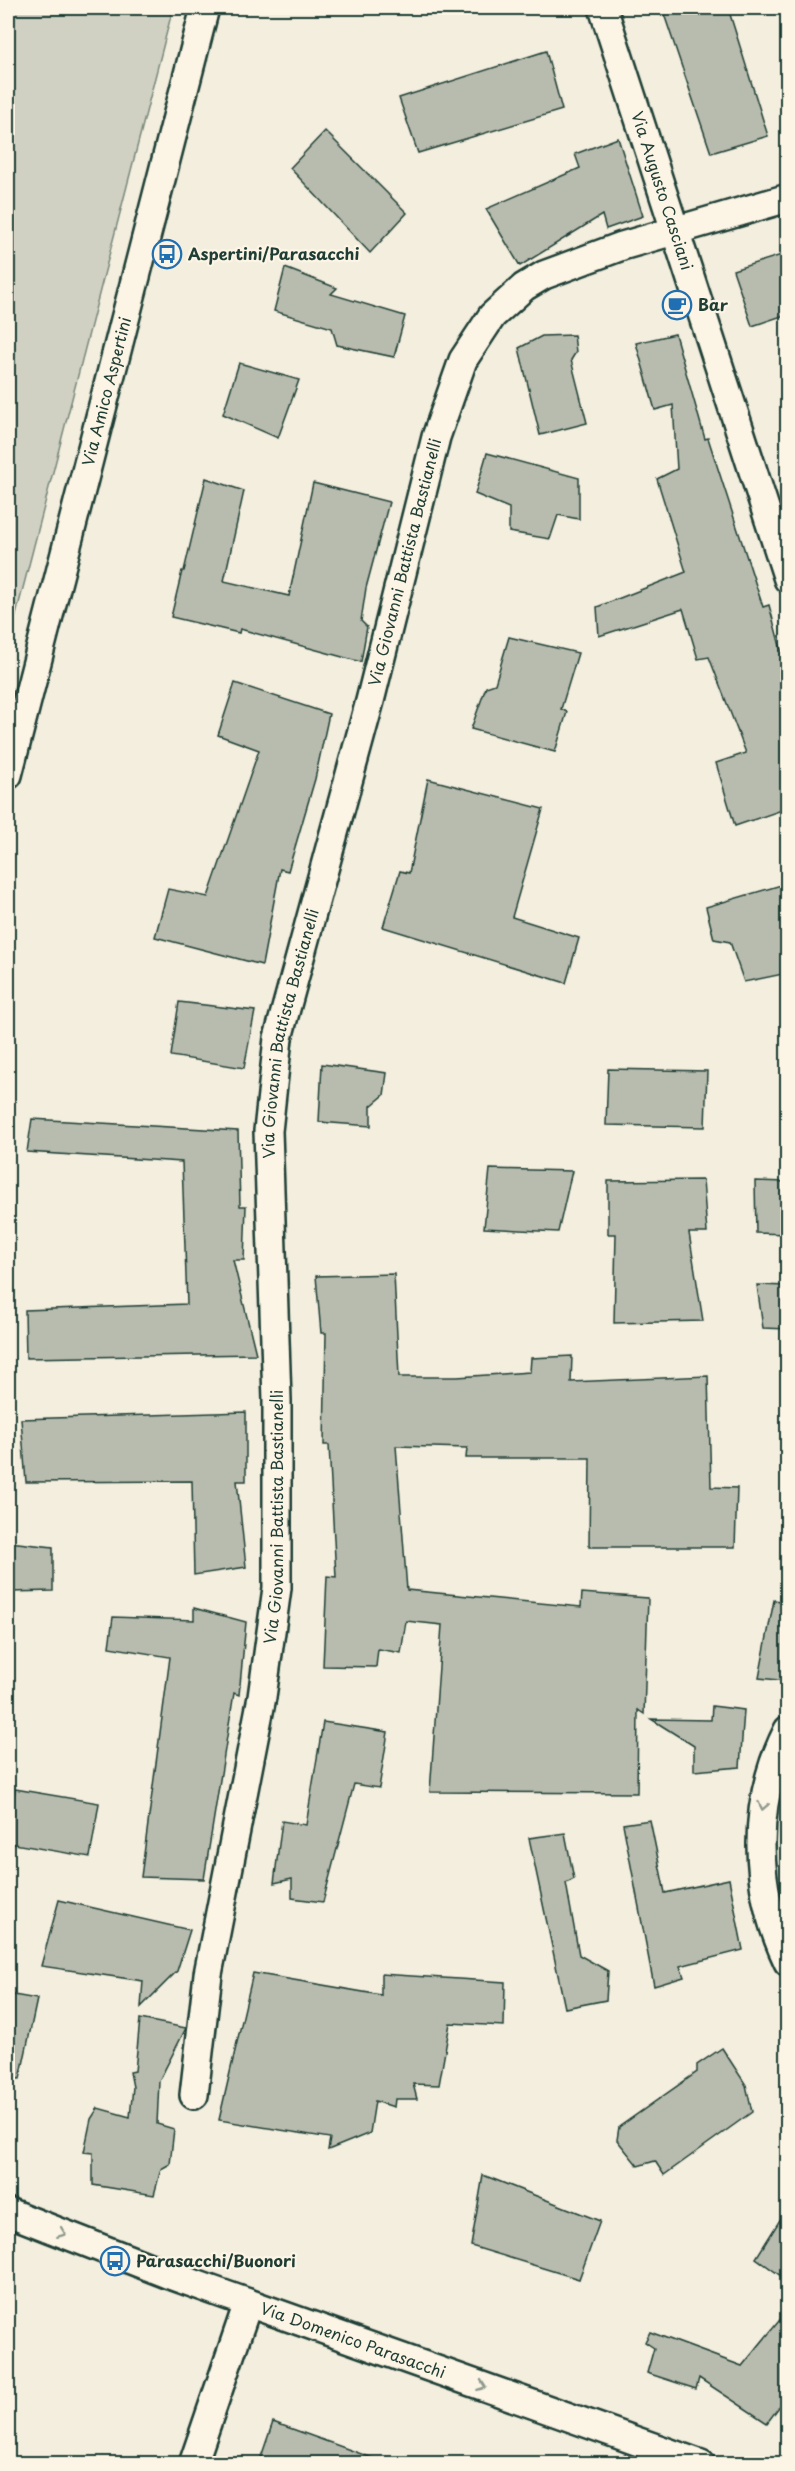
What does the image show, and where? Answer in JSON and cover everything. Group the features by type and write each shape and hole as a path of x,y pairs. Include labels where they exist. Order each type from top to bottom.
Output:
{"street":[{"name":"Via Amico Aspertini","path":"8,775 206,8"},
{"name":"Via Augusto Casciani","path":"603,8 788,579"},
{"name":"Via Giovanni Battista Bastianelli","path":"195,2095 208,1974 262,1697 277,1588 277,1400 268,1131 272,1084 281,1028 370,701 433,448 463,360 492,316 524,287 567,266 622,246 788,198"},
{"path":"788,1730 781,1744 762,1809 759,1853 771,1918 788,1962"},
{"name":"Via Domenico Parasacchi","path":"8,2212 248,2303 701,2463"},
{"path":"193,2463 248,2303"}],"shaded area":[{"path":"8,8 173,8 8,646"}],"building":[{"path":"685,8 728,8 768,136 711,153 664,14"},
{"path":"546,51 562,110 418,153 399,98"},
{"path":"325,131 407,213 370,253 290,168"},
{"path":"618,138 643,216 606,229 602,215 520,266 486,209 580,168 575,154"},
{"path":"788,253 788,314 752,326 733,270"},
{"path":"285,268 337,288 331,294 405,316 394,357 337,345 332,328 274,311"},
{"path":"675,334 705,439 708,438 763,607 769,605 788,676 788,808 735,826 716,763 746,753 709,657 698,659 683,609 599,636 597,607 686,572 657,479 677,469 673,405 655,410 636,343"},
{"path":"574,335 576,352 571,360 587,423 540,435 519,348 542,336"},
{"path":"239,363 299,380 278,438 223,414"},
{"path":"487,453 579,478 579,519 558,515 550,539 509,532 509,508 475,494"},
{"path":"206,478 244,491 224,581 289,596 313,483 389,502 366,588 361,621 367,627 361,662 240,629 239,633 171,617"},
{"path":"509,637 578,653 561,709 567,712 555,752 471,729 486,687 495,684"},
{"path":"235,683 329,714 315,779 288,871 280,869 262,965 155,937 168,889 208,897 259,750 218,735"},
{"path":"428,779 543,809 512,917 579,938 566,983 383,927 400,871 409,873"},
{"path":"788,883 788,973 744,982 730,942 714,939 706,907"},
{"path":"179,1002 255,1011 244,1068 171,1056"},
{"path":"322,1064 387,1073 384,1095 371,1106 371,1126 319,1122"},
{"path":"608,1069 707,1071 705,1127 606,1125"},
{"path":"32,1119 238,1131 240,1206 246,1206 244,1260 233,1260 256,1354 26,1358 25,1310 187,1304 182,1162 27,1152"},
{"path":"490,1169 572,1171 558,1232 484,1228"},
{"path":"703,1180 707,1233 689,1233 703,1321 614,1323 616,1234 608,1234 608,1181"},
{"path":"755,1181 788,1182 788,1234 756,1233"},
{"path":"394,1274 399,1377 457,1377 530,1372 531,1358 572,1356 571,1382 708,1376 711,1487 737,1488 735,1547 589,1547 590,1458 466,1458 467,1448 396,1446 407,1590 581,1607 582,1593 648,1598 644,1714 638,1710 637,1793 430,1792 442,1625 406,1621 401,1653 378,1649 376,1667 323,1666 327,1576 336,1577 329,1445 324,1445 326,1333 321,1333 316,1276"},
{"path":"757,1285 788,1286 788,1329 763,1328"},
{"path":"246,1412 246,1481 237,1481 246,1567 194,1575 192,1481 26,1482 21,1419"},
{"path":"9,1542 53,1547 53,1591 9,1592"},
{"path":"774,1600 788,1602 788,1681 759,1678"},
{"path":"194,1608 246,1622 239,1695 234,1693 204,1879 141,1877 170,1657 109,1647 113,1617 194,1620"},
{"path":"712,1706 744,1710 740,1767 694,1771 694,1746 651,1719 711,1720"},
{"path":"323,1722 388,1732 379,1788 354,1784 323,1902 292,1898 292,1879 274,1883 282,1821 306,1825"},
{"path":"15,1789 99,1803 90,1857 8,1843"},
{"path":"650,1820 665,1893 729,1879 743,1950 680,1966 684,1977 654,1986 623,1824"},
{"path":"565,1833 574,1879 566,1883 579,1955 608,1971 606,2000 565,2008 529,1838"},
{"path":"59,1900 190,1930 177,1971 141,2007 143,1981 41,1966"},
{"path":"253,1973 381,1995 381,1974 505,1982 504,2026 450,2023 439,2085 413,2084 417,2099 395,2099 394,2107 375,2101 370,2133 328,2150 330,2138 219,2120"},
{"path":"8,1994 37,1999 20,2079 8,2078"},
{"path":"140,2019 186,2028 159,2081 157,2124 174,2129 170,2164 161,2169 154,2195 93,2185 93,2153 84,2152 91,2119 98,2108 130,2117 133,2087 130,2072 135,2071"},
{"path":"722,2048 746,2085 752,2112 664,2175 655,2161 638,2166 617,2140 619,2127 697,2072 697,2065"},
{"path":"483,2175 600,2221 579,2279 471,2246"},
{"path":"788,2207 788,2281 756,2258"},
{"path":"788,2310 788,2395 767,2423 699,2378 696,2389 647,2373 654,2348 645,2342 650,2332 742,2366"},
{"path":"273,2422 378,2460 378,2463 259,2463"}],"place":[{"name":"Aspertini/Parasacchi","path":"167,254"},
{"name":"Bar","path":"677,305"},
{"name":"Parasacchi/Buonori","path":"115,2261"}]}
